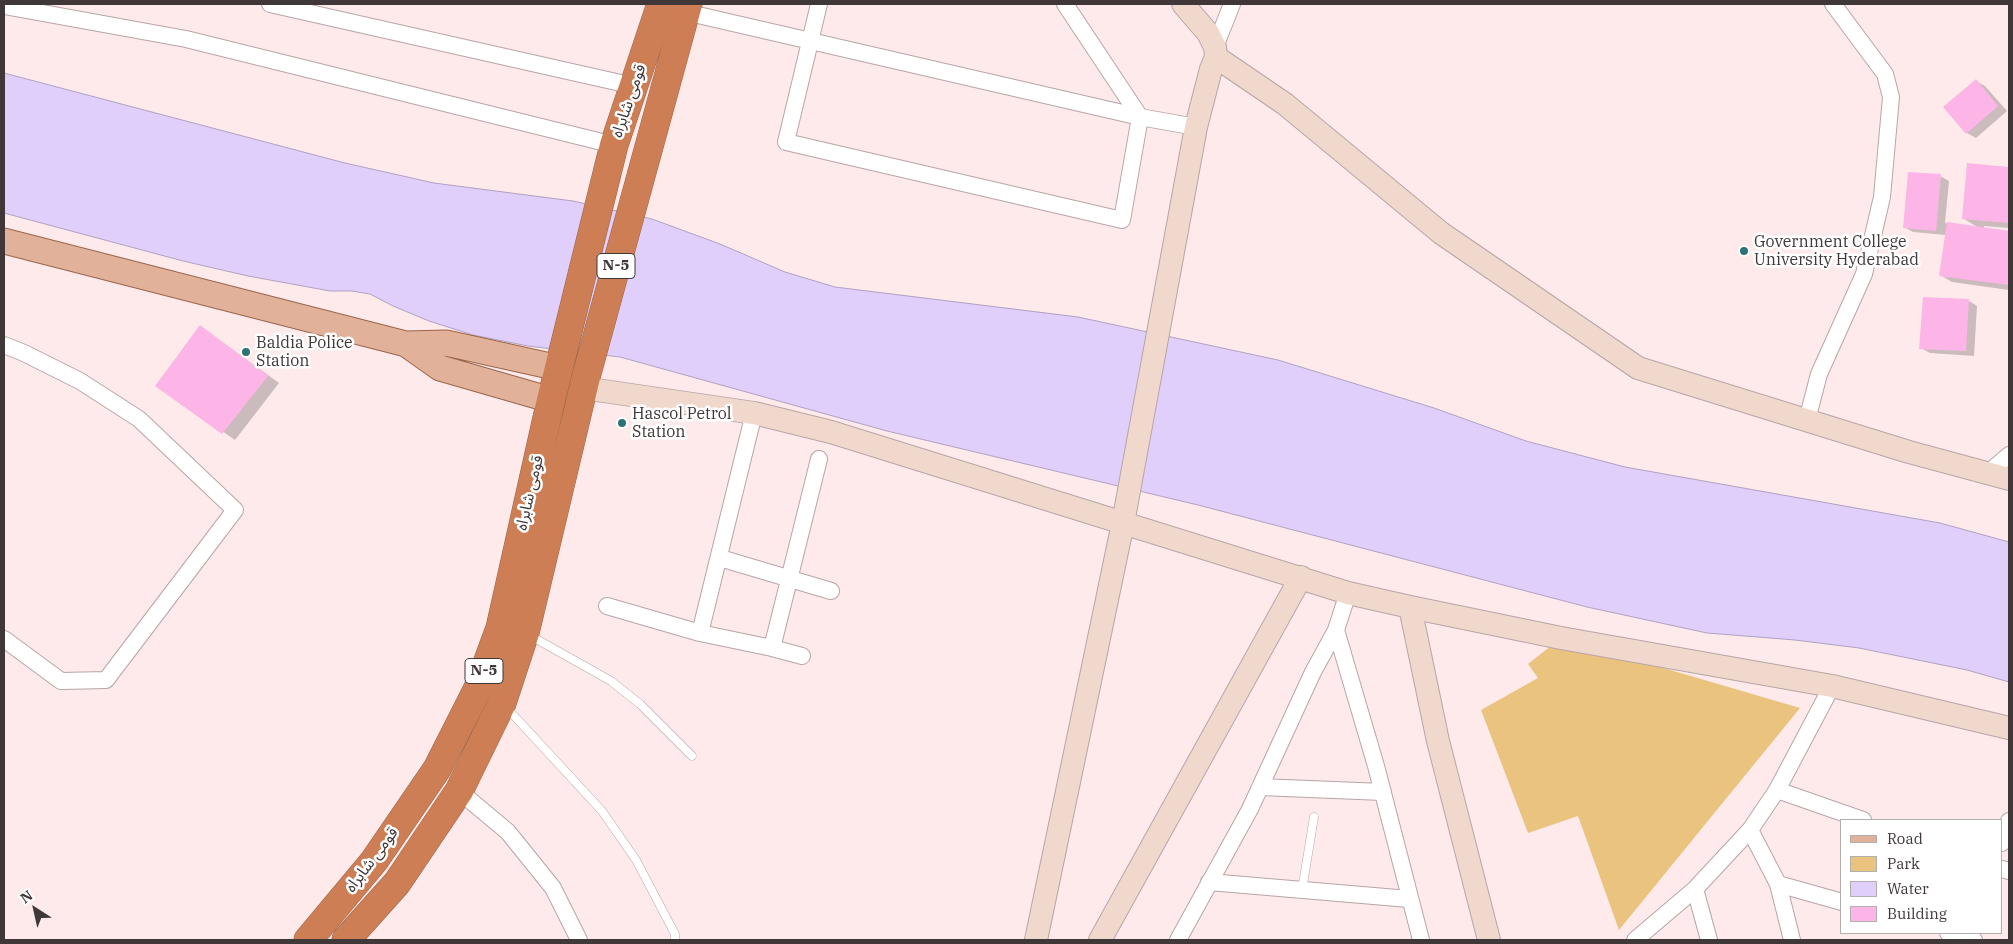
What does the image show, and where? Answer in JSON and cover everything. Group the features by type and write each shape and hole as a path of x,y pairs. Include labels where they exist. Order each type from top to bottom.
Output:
{"highway":[{"name":"قومی شاہراہ","path":"346,940 397,883 459,791 502,703 551,400 614,145 634,86 678,6"},
{"name":"قومی شاہراہ","path":"308,940 374,861 437,769 478,688 513,630 647,156 678,6"}],"main road":[{"path":"4,242 406,344 446,343 560,363"},
{"path":"406,344 440,368 551,400"}],"street":[{"path":"270,4 634,86"},
{"path":"819,4 786,142 1122,220 1140,117 1062,5"},
{"path":"1183,4 1208,33 1216,52 1284,104 1441,232 1638,368 1909,452 1999,476 2009,456"},
{"path":"1036,940 1124,523 1196,127 1216,52 1232,4"},
{"path":"1807,420 1819,374 1864,274 1882,197 1891,97 1884,74 1833,4"},
{"path":"4,6 186,39 614,145"},
{"path":"678,6 1140,117 1196,127"},
{"path":"4,346 24,353 80,381 139,419 235,510 106,680 61,681 4,639"},
{"path":"584,383 754,413 831,432 1348,593 1561,638 1832,686 2009,728"},
{"path":"700,633 720,558 754,413"},
{"path":"772,648 819,459"},
{"path":"720,558 831,591"},
{"path":"1100,940 1301,578"},
{"path":"1178,940 1260,787 1313,672 1336,630 1348,593"},
{"path":"606,606 700,633 802,656"},
{"path":"1410,607 1438,741 1489,940"},
{"path":"1336,630 1382,792 1421,940"},
{"path":"1635,940 1695,889 1750,830 1777,790 1832,686"},
{"path":"1260,787 1382,792"},
{"path":"1777,790 1860,819"},
{"path":"459,791 508,832 553,888 579,940"},
{"path":"2003,840 2009,821"},
{"path":"1750,830 1778,884 1792,940"},
{"path":"1209,882 1409,899"},
{"path":"1778,884 1840,901"},
{"path":"1695,889 1710,940"},
{"path":"1953,934 1973,938"}],"lane":[{"path":"513,630 611,681 640,704 692,756"},
{"path":"502,703 602,811 636,860 675,934 675,940"},
{"path":"1302,890 1314,817"}],"green space":[{"path":"1561,638 1800,708 1619,930 1578,816 1528,833 1481,710 1538,678 1528,664"}],"water":[{"path":"4,73 345,163 434,183 573,201 652,219 720,244 785,272 835,287 1078,317 1278,360 1434,408 1526,441 1625,467 1940,523 2009,542 2009,682 1967,670 1859,648 1795,640 1707,633 1587,607 1198,505 887,431 620,357 528,346 473,335 429,321 370,294 352,291 330,291 248,276 183,261 4,213"}],"building":[{"path":"1976,79 1998,106 1966,134 1943,107"},
{"path":"1967,163 2009,167 2009,223 1962,219"},
{"path":"1908,172 1941,174 1936,231 1903,228"},
{"path":"1947,222 2009,231 2009,285 1939,276"},
{"path":"1923,297 1969,299 1966,351 1919,349"},
{"path":"200,325 268,376 222,434 155,386"}],"place":[{"name":"Government College University Hyderabad","path":"1744,251"},
{"name":"Baldia Police Station","path":"246,352"},
{"name":"Hascol Petrol Station","path":"622,423"}]}
